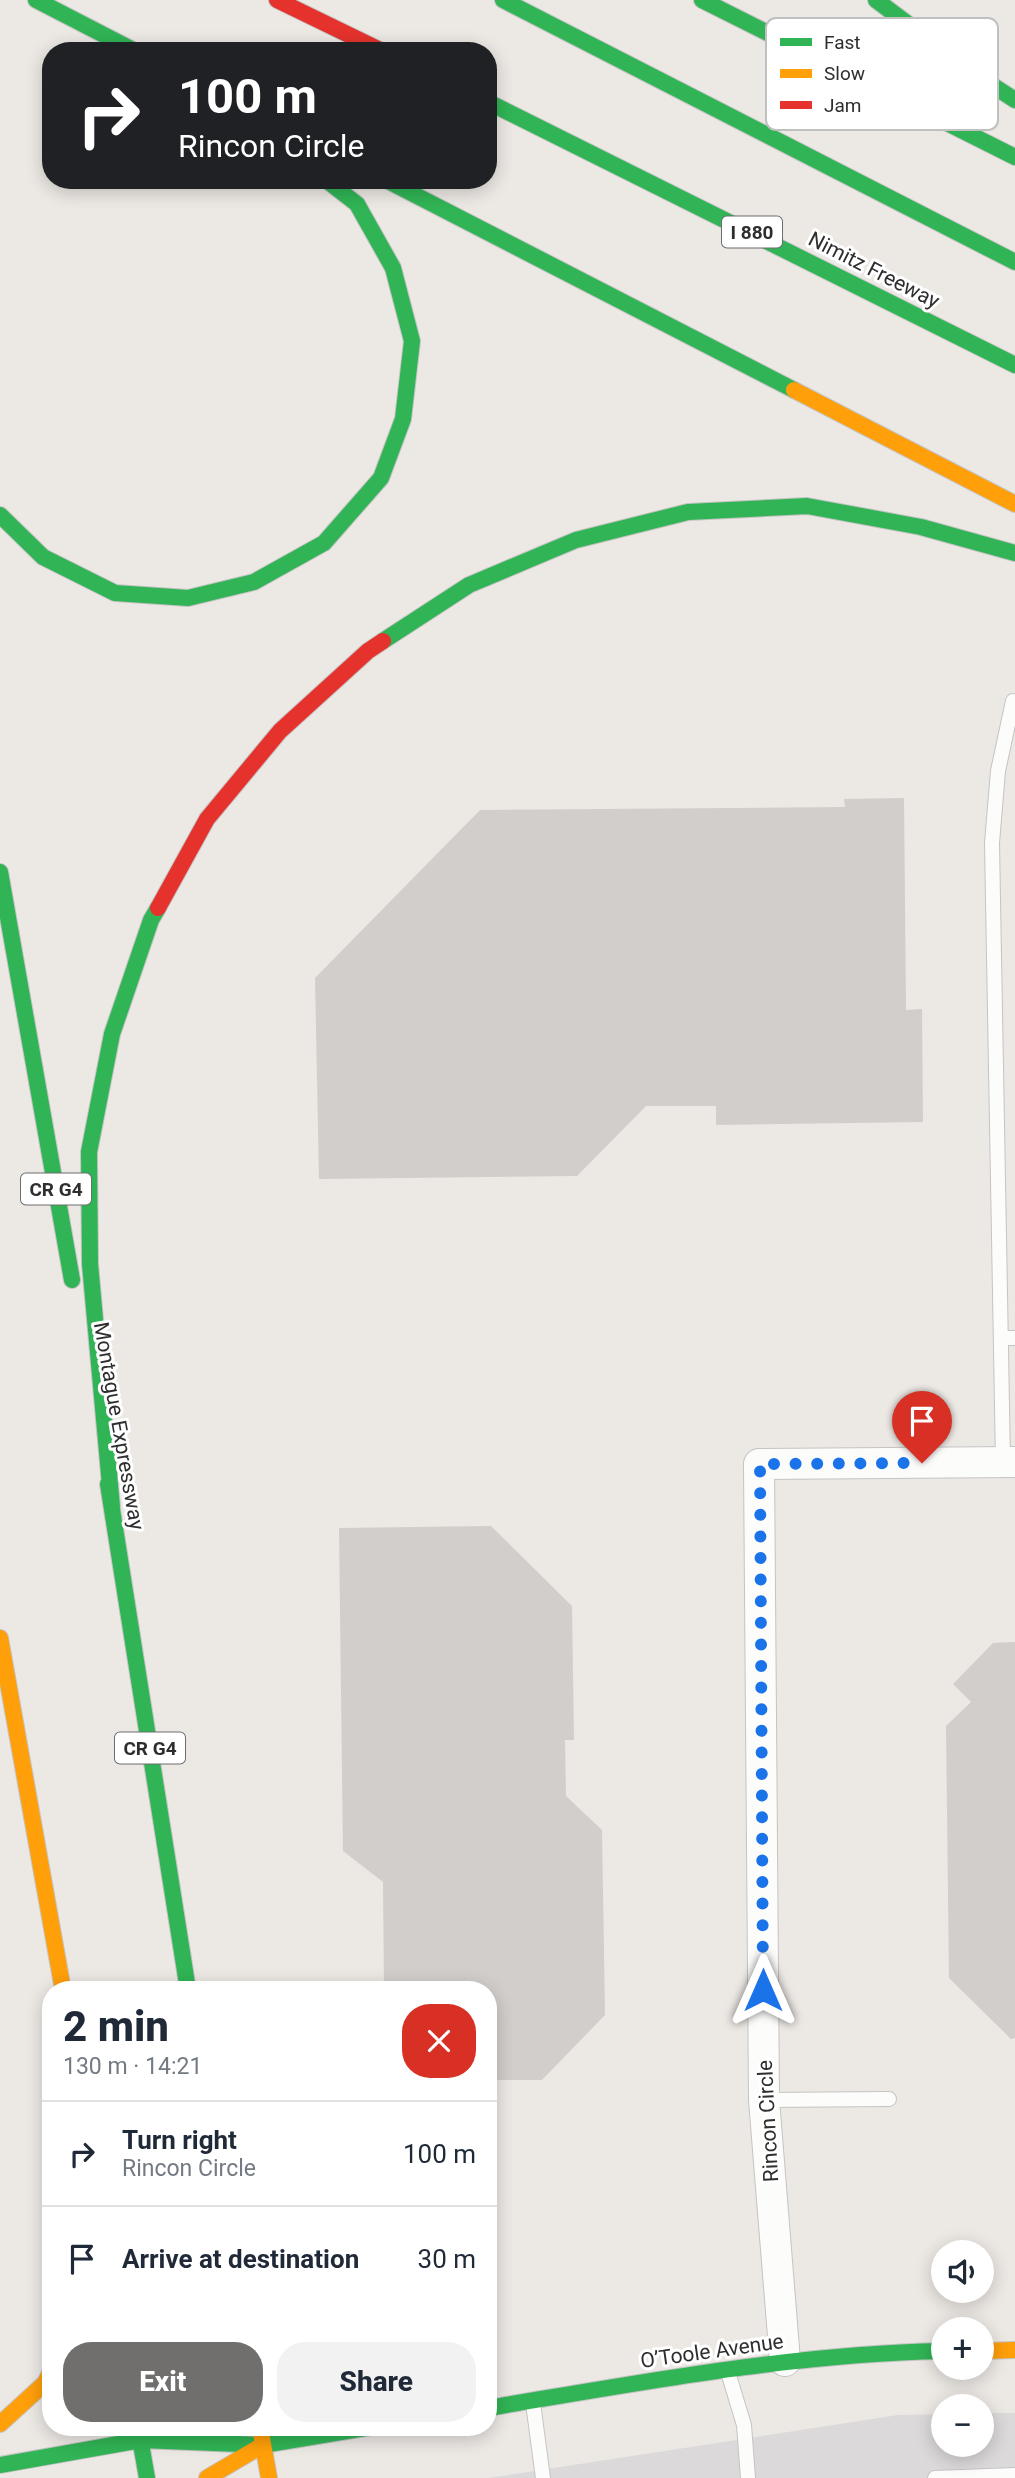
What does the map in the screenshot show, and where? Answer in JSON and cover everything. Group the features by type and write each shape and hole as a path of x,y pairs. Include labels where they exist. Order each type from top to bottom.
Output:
{"main road":[{"path":"36,0 118,42"},
{"path":"277,0 363,42"},
{"path":"503,0 1015,262"},
{"path":"702,0 766,32"},
{"path":"876,0 900,18"},
{"path":"998,89 1015,100"},
{"name":"Nimitz Freeway","path":"497,106 1015,365"},
{"path":"961,130 1015,157"},
{"path":"0,515 43,557 115,593 188,598 228,589 254,582 324,543 381,478 404,418 412,341 393,268 356,204 337,189"},
{"path":"403,189 1015,504"},
{"path":"112,1507 90,1264 89,1164 91,1140 112,1034 151,920 207,819 280,731 368,652 469,585 576,540 688,512 807,506 921,527 1015,553"},
{"name":"CR G4","path":"0,872 74,1291"},
{"name":"Montague Expressway","path":"78,1318 112,1507 187,1981"},
{"path":"0,1637 61,1981"},
{"path":"994,2351 1015,2350"},
{"name":"O’Toole Avenue","path":"497,2406 726,2368 895,2352 931,2351"},
{"path":"0,2424 42,2386"},
{"path":"0,2465 131,2436"},
{"path":"140,2436 147,2478"},
{"path":"162,2436 263,2445 317,2436"},
{"path":"262,2436 269,2478"},
{"path":"207,2478 263,2445"}],"street":[{"name":"Rincon Circle","path":"785,2361 764,2101 760,1464 1009,1462"}],"lane":[{"path":"1009,1462 1008,1338 992,843 998,771 1013,701 1015,702"},
{"path":"764,2101 889,2099"},
{"path":"726,2368 744,2425 748,2478"},
{"path":"533,2400 543,2478"},
{"path":"935,2478 1015,2475"}],"shaded area":[{"path":"994,2413 1015,2413 1015,2478 489,2478 898,2415 931,2414 931,2457 994,2457"}],"building":[{"path":"904,798 906,1010 922,1009 923,1122 716,1125 716,1106 646,1106 577,1176 319,1179 315,978 480,810 845,807 844,799"},
{"path":"491,1526 572,1606 574,1740 565,1740 566,1796 602,1830 605,2015 542,2080 497,2080 497,1981 384,1981 383,1882 343,1851 339,1528"},
{"path":"1015,1642 1015,2038 1011,2039 949,1978 946,1726 971,1702 953,1684 993,1643"}],"traffic: fast":[{"path":"36,0 118,42"},
{"path":"503,0 1015,262"},
{"path":"702,0 766,32"},
{"path":"876,0 900,18"},
{"path":"998,89 1015,100"},
{"path":"497,106 1015,365"},
{"path":"961,130 1015,157"},
{"path":"0,515 43,557 115,593 188,598 254,582 324,543 381,478 403,419 412,341 393,268 357,204 338,189"},
{"path":"403,189 794,390"},
{"path":"383,641 469,585 576,540 688,512 807,506 921,527 1015,553"},
{"path":"0,872 72,1280"},
{"path":"112,1507 90,1264 89,1152 112,1034 151,920 158,908"},
{"path":"108,1484 187,1981"},
{"path":"497,2407 772,2364 931,2351"},
{"path":"140,2436 147,2478"},
{"path":"0,2465 141,2440 263,2445 317,2436"}],"traffic: slow":[{"path":"794,390 1015,504"},
{"path":"0,1638 61,1981"},
{"path":"994,2351 1015,2350"},
{"path":"0,2424 42,2386"},
{"path":"262,2436 269,2478"},
{"path":"207,2478 263,2445"}],"traffic: jam":[{"path":"277,0 363,42"},
{"path":"158,908 207,819 280,731 368,651 383,641"}],"route":[{"path":"763,1990 760,1464 922,1463"}]}
